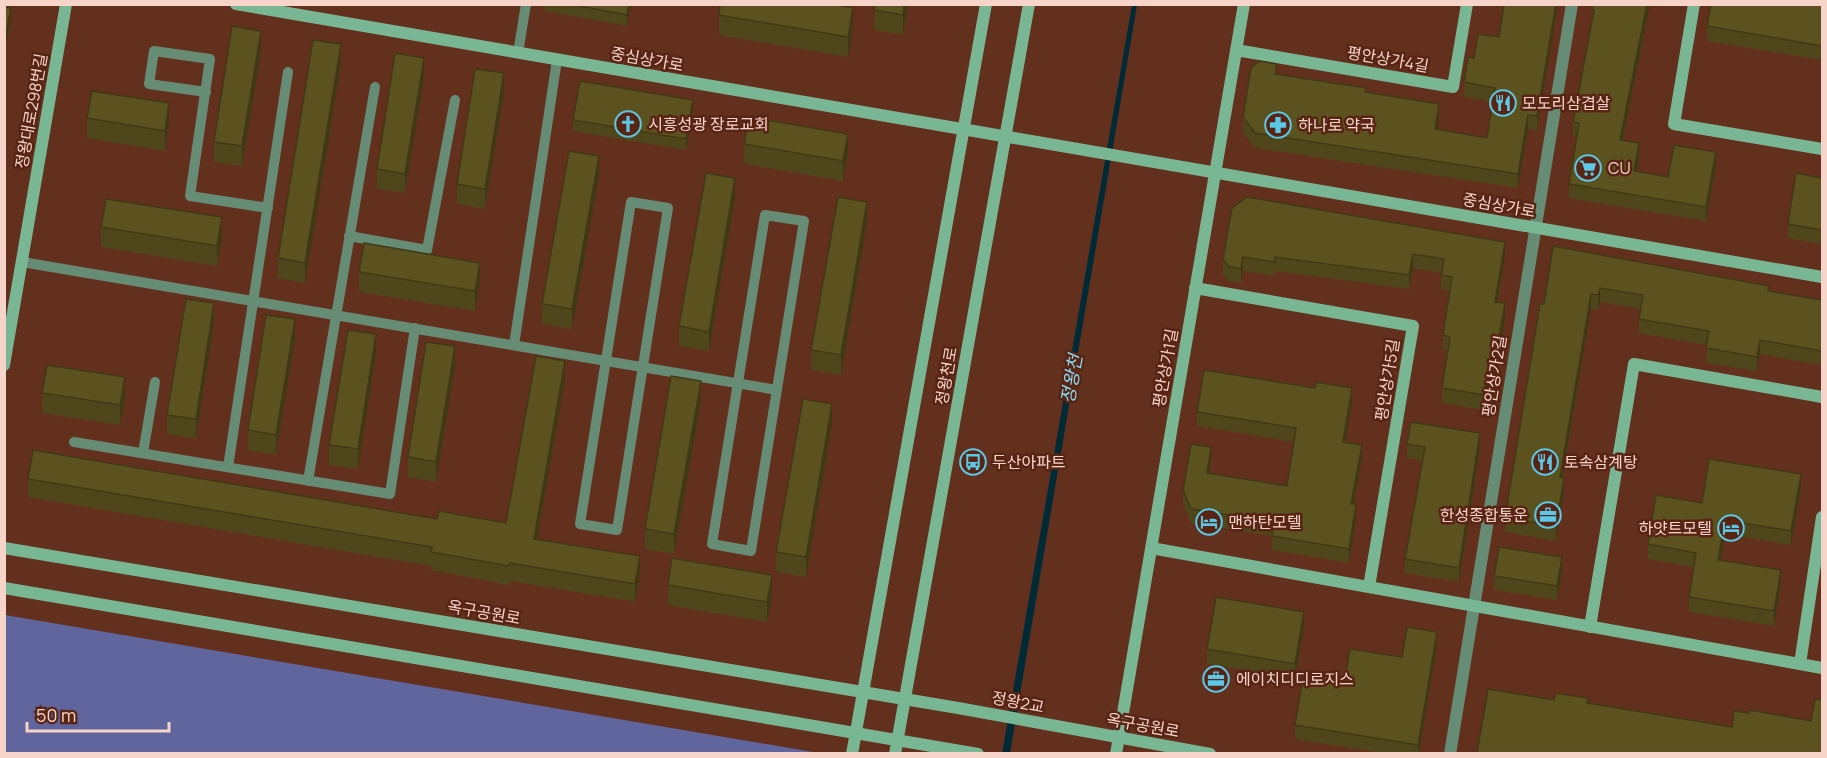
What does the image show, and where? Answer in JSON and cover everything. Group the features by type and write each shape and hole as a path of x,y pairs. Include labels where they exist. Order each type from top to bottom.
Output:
{"street":[{"name":"정왕대로298번길","path":"4,365 66,4"},
{"name":"중심상가로","path":"236,4 1822,277"},
{"name":"정왕천로","path":"852,753 986,4"},
{"name":"정왕천로","path":"895,753 1029,4"},
{"name":"평안상가1길","path":"1116,753 1244,4"},
{"name":"평안상가4길","path":"1236,50 1453,87 1467,4"},
{"name":"평안상가2길","path":"1450,753 1572,4"},
{"path":"1694,4 1674,124 1822,149"},
{"name":"평안상가5길","path":"1195,288 1413,326 1369,587"},
{"path":"1590,627 1634,364 1822,397"},
{"path":"1800,664 1822,518"},
{"name":"옥구공원로","path":"4,548 958,708"},
{"path":"1151,548 1822,668"},
{"path":"4,588 978,753"},
{"name":"정왕2교","path":"958,708 1071,730"},
{"name":"옥구공원로","path":"1071,730 1209,753"}],"lane":[{"path":"518,53 526,4"},
{"path":"206,92 149,84 154,51 210,59 206,92 190,196 267,208"},
{"path":"514,345 557,60"},
{"path":"228,467 288,72"},
{"path":"308,481 375,87"},
{"path":"349,236 427,250 454,100"},
{"path":"631,202 668,208 643,367 617,530 580,524 631,202"},
{"path":"765,215 804,221 777,390 751,551 712,544 765,215"},
{"path":"22,261 777,390"},
{"path":"74,442 390,494 415,328"},
{"path":"143,453 155,382"}],"shaded area":[{"path":"5,615 819,753 5,753"}],"water":[{"name":"정왕천","path":"1132,5 1137,5 1010,753 1002,754"}],"building":[{"path":"569,4 629,4 627,15"},
{"path":"720,4 832,4 853,8 848,37 719,15"},
{"path":"875,4 904,4 903,15 874,10"},
{"path":"1504,4 1556,4 1537,116 1528,115 1518,174 1255,133 1243,117 1251,68 1259,61 1277,64 1275,74 1366,88 1365,92 1439,104 1435,129 1487,138 1495,88 1464,82 1468,57 1474,58 1478,34 1499,37"},
{"path":"1592,4 1647,4 1620,140 1639,143 1634,171 1668,177 1674,145 1716,152 1706,207 1569,184 1579,123 1573,122 1594,10 1592,10"},
{"path":"1711,4 1822,4 1822,46 1707,26"},
{"path":"4,7 11,8 4,44"},
{"path":"232,26 261,31 242,146 214,142"},
{"path":"313,40 341,44 305,263 278,258"},
{"path":"395,53 424,58 405,174 377,169"},
{"path":"475,69 504,73 485,189 457,184"},
{"path":"580,81 693,100 686,139 573,120"},
{"path":"92,91 169,103 165,131 87,118"},
{"path":"749,117 848,134 843,161 744,144"},
{"path":"569,151 599,156 572,309 542,304"},
{"path":"706,173 735,178 709,332 679,326"},
{"path":"1796,173 1822,178 1822,230 1788,224"},
{"path":"838,197 867,202 841,355 811,350"},
{"path":"1247,197 1505,242 1495,302 1505,303 1498,344 1492,344 1484,395 1442,388 1450,337 1443,335 1452,277 1441,275 1444,259 1413,254 1409,275 1275,257 1275,262 1243,257 1241,269 1228,266 1223,259 1232,208"},
{"path":"106,199 222,217 217,246 101,227"},
{"path":"364,243 480,263 475,291 359,272"},
{"path":"1553,246 1769,286 1768,291 1822,300 1822,351 1760,340 1757,357 1706,348 1709,331 1639,319 1643,295 1600,288 1598,295 1591,294 1560,477 1564,478 1556,526 1505,518 1540,304 1544,304"},
{"path":"186,299 214,303 196,419 167,415"},
{"path":"266,315 295,319 276,435 248,430"},
{"path":"348,330 376,334 358,449 329,445"},
{"path":"426,342 455,346 436,462 408,457"},
{"path":"536,356 565,361 534,539 640,556 635,584 510,563 509,566 431,552 432,547 28,479 33,450 437,519 439,511 506,523"},
{"path":"47,365 125,377 120,405 42,393"},
{"path":"1204,370 1315,388 1316,382 1352,388 1343,442 1362,445 1351,504 1356,504 1349,549 1272,536 1274,522 1191,509 1183,490 1191,444 1211,447 1207,473 1287,486 1296,428 1197,412"},
{"path":"671,376 701,381 674,534 645,529"},
{"path":"803,399 832,404 806,557 776,552"},
{"path":"1411,422 1480,433 1459,568 1405,559 1425,447 1407,444"},
{"path":"1709,459 1801,474 1791,531 1725,520 1718,560 1781,570 1774,611 1689,597 1696,553 1648,544 1656,495 1702,503"},
{"path":"1499,547 1562,557 1557,586 1494,576"},
{"path":"672,558 772,575 767,602 668,585"},
{"path":"1216,597 1304,612 1295,664 1207,649"},
{"path":"1407,627 1437,632 1418,745 1295,725 1304,672 1345,679 1350,649 1402,657"},
{"path":"1488,689 1554,700 1556,693 1588,698 1587,703 1732,727 1734,711 1749,713 1750,710 1811,721 1815,699 1822,700 1822,753 1477,753"}],"place":[{"name":"모도리삼겹살","path":"1503,103"},
{"name":"시흥성광 장로교회","path":"628,124"},
{"name":"하나로 약국","path":"1278,125"},
{"name":"CU","path":"1588,168"},
{"name":"두산아파트","path":"973,462"},
{"name":"토속삼계탕","path":"1545,462"},
{"name":"한성종합통운","path":"1548,515"},
{"name":"맨하탄모텔","path":"1209,522"},
{"name":"하얏트모텔","path":"1731,528"},
{"name":"에이치디디로지스","path":"1216,679"}]}
